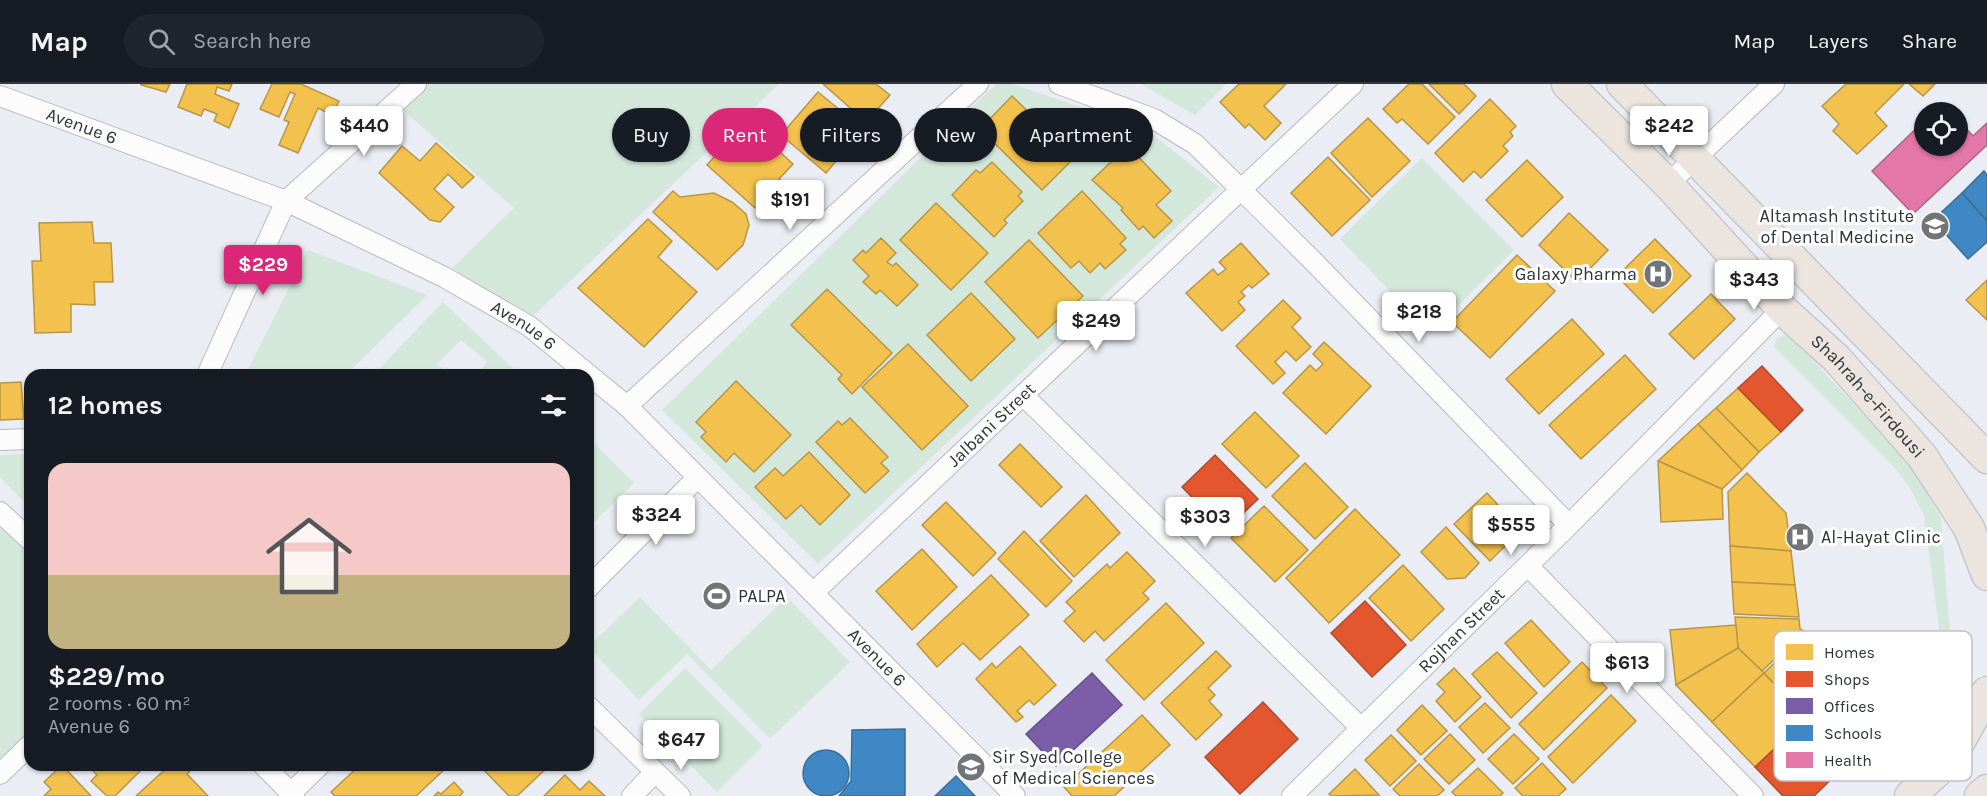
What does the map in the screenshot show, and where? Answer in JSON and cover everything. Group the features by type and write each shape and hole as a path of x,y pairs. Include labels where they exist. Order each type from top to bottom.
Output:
{"main road":[{"name":"Shahrah-e-Firdousi","path":"1567,84 1668,184 1782,309 1837,359 1922,456 1969,528 1987,575"},
{"path":"1622,84 1987,458"},
{"path":"1972,721 1984,700"},
{"path":"1910,796 1927,781"},
{"path":"1980,796 1987,790"}],"street":[{"path":"210,369 286,201 416,84"},
{"path":"627,406 978,84"},
{"path":"1059,84 1154,119 1194,144 1241,189 1569,525"},
{"name":"Jalbani Street","path":"814,592 1353,84"},
{"path":"1668,184 1774,84"},
{"name":"Avenue 6","path":"0,96 286,201 444,276 529,326 582,369"},
{"name":"Rojhan Street","path":"1292,796 1528,566 1782,309"},
{"name":"Avenue 6","path":"594,379 627,406 1015,796"},
{"path":"1023,395 1360,728"},
{"path":"0,440 24,439"},
{"path":"594,582 697,478"},
{"path":"0,512 24,534"},
{"path":"1528,566 1753,796"},
{"path":"594,712 680,796"},
{"path":"0,774 24,750"},
{"path":"269,771 293,794 314,771"},
{"path":"632,796 655,772"}],"green space":[{"path":"416,84 779,84 754,108 702,108 702,157 531,318 452,268 514,208 396,104"},
{"path":"996,84 1013,84 1083,108 1009,108 1009,162 1153,162 1153,135 1219,187 818,564 662,410 916,162 997,162 997,108 971,108"},
{"path":"1141,84 1226,84 1195,115"},
{"path":"1422,158 1514,250 1430,333 1340,239"},
{"path":"308,250 427,295 352,369 248,369"},
{"path":"443,302 513,368 482,369 487,362 461,340 437,364 442,369 379,369"},
{"path":"1783,335 1789,335 1911,465 1941,518 1950,631 1939,631 1924,515 1910,488 1895,468 1774,347 1777,339"},
{"path":"594,443 634,483 594,522"},
{"path":"24,454 24,502 0,477 0,455"},
{"path":"0,513 24,535 24,748 0,771"},
{"path":"640,597 711,670 787,597 850,662 770,739 687,654 639,700 594,653 594,641"},
{"path":"685,668 763,746 717,792 639,714"}],"building: Homes":[{"path":"141,84 170,84 166,92 141,85"},
{"path":"187,84 232,84 229,91 217,87 215,94 239,104 229,128 214,121 217,114 204,109 201,116 178,107"},
{"path":"272,84 301,84 339,101 332,115 318,108 298,153 279,145 289,122 284,120 295,94 290,92 279,117 260,109"},
{"path":"823,84 876,84 890,95 878,108 850,108"},
{"path":"1239,84 1286,84 1264,106 1281,123 1265,140 1249,124 1245,128 1220,102"},
{"path":"1409,84 1422,84 1455,117 1428,144 1402,119 1397,123 1383,109"},
{"path":"1429,84 1464,84 1476,96 1459,114"},
{"path":"1846,84 1904,84 1875,113 1887,126 1857,154 1833,131 1839,124 1822,106"},
{"path":"1909,84 1935,84 1923,96"},
{"path":"818,92 837,108 804,108"},
{"path":"1012,96 1024,108 1009,108 1009,158 997,146 997,111"},
{"path":"1490,99 1516,126 1510,132 1513,136 1503,146 1508,151 1481,178 1474,171 1463,182 1435,153"},
{"path":"800,113 800,151 788,141 788,127"},
{"path":"1368,118 1410,161 1372,197 1331,153"},
{"path":"436,143 474,177 462,188 448,174 434,189 454,207 440,222 430,220 379,173 402,146 420,161"},
{"path":"1328,157 1370,200 1332,236 1291,193"},
{"path":"788,159 793,164 779,179 788,186 770,206 762,200 755,208 707,165 710,162 788,162"},
{"path":"1527,160 1563,197 1522,237 1486,200"},
{"path":"813,162 835,162 826,173"},
{"path":"992,162 1022,192 1018,196 1023,201 1004,220 1007,223 994,237 952,195 976,170 980,173"},
{"path":"1014,162 1070,162 1042,190"},
{"path":"1111,162 1143,162 1171,191 1156,205 1172,221 1154,238 1143,226 1139,230 1121,210 1123,208 1092,180"},
{"path":"673,191 680,197 714,193 732,202 746,214 749,225 743,245 717,270 653,212"},
{"path":"1082,191 1126,238 1120,244 1126,250 1105,269 1100,263 1090,273 1079,261 1071,268 1038,233"},
{"path":"936,203 988,253 951,290 900,240"},
{"path":"1569,213 1608,250 1577,282 1539,245"},
{"path":"648,219 672,241 658,257 697,292 644,347 578,288"},
{"path":"92,222 94,243 111,243 113,282 94,282 95,305 71,304 71,332 35,333 32,261 41,261 39,223"},
{"path":"881,238 896,253 887,262 893,266 896,263 918,285 897,306 880,290 876,294 863,282 869,276 853,260 863,250 866,253"},
{"path":"1655,239 1691,276 1653,313 1617,276"},
{"path":"1029,240 1083,296 1038,338 985,282"},
{"path":"1241,243 1269,274 1252,288 1249,285 1241,292 1245,296 1238,302 1245,310 1222,331 1186,293 1213,269 1218,275 1226,269 1219,262"},
{"path":"1517,255 1555,291 1490,358 1452,322"},
{"path":"1987,280 1987,320 1966,300"},
{"path":"827,289 892,353 852,394 838,379 842,375 791,325"},
{"path":"971,293 1015,339 971,381 927,335"},
{"path":"1711,294 1735,319 1694,359 1669,334"},
{"path":"1283,300 1301,318 1292,327 1311,347 1296,361 1286,351 1275,362 1285,373 1273,384 1236,346"},
{"path":"1572,319 1604,354 1539,414 1506,379"},
{"path":"1324,342 1371,386 1326,434 1283,393 1310,365 1316,371 1323,364 1313,354"},
{"path":"908,344 968,406 922,450 862,387"},
{"path":"1625,355 1656,389 1581,459 1549,425"},
{"path":"736,381 791,435 754,472 734,453 726,462 701,437 706,432 696,422"},
{"path":"21,382 24,419 0,420 0,383"},
{"path":"1738,388 1781,432 1759,452 1716,408"},
{"path":"1716,408 1759,452 1742,470 1698,424"},
{"path":"1255,412 1299,456 1266,488 1222,444"},
{"path":"850,418 888,457 881,463 889,471 865,493 816,442 838,421 842,425"},
{"path":"1698,424 1742,470 1722,489 1658,461"},
{"path":"1020,444 1062,487 1041,507 999,465"},
{"path":"809,452 850,495 820,525 801,505 786,519 755,487 775,468 783,476"},
{"path":"1658,461 1722,489 1723,519 1661,522"},
{"path":"1305,463 1348,507 1315,539 1272,496"},
{"path":"1747,473 1786,513 1791,551 1730,546 1728,492"},
{"path":"1487,493 1521,530 1490,561 1454,524"},
{"path":"1086,495 1120,533 1074,577 1040,541"},
{"path":"946,502 996,553 973,576 922,525"},
{"path":"1264,506 1308,550 1275,582 1231,538"},
{"path":"1355,509 1400,555 1329,623 1286,578"},
{"path":"1446,527 1479,563 1465,578 1447,579 1421,552"},
{"path":"1024,531 1072,581 1046,607 998,559"},
{"path":"1730,546 1791,551 1795,585 1732,582"},
{"path":"922,549 957,587 912,630 876,591"},
{"path":"1127,552 1155,581 1143,593 1149,599 1104,641 1095,631 1084,642 1064,621 1075,611 1066,602 1107,564 1110,568"},
{"path":"1403,565 1444,609 1411,641 1369,598"},
{"path":"991,575 1029,615 980,660 963,643 937,667 917,644"},
{"path":"1732,582 1795,585 1799,617 1734,614"},
{"path":"1166,603 1204,643 1144,700 1106,660"},
{"path":"1735,617 1799,619 1800,629 1804,631 1774,631 1774,660 1762,671 1738,648"},
{"path":"1531,620 1570,662 1544,687 1505,643"},
{"path":"1736,625 1738,648 1676,685 1670,630"},
{"path":"1020,646 1056,685 1034,705 1029,700 1017,711 1023,717 1016,722 976,679 992,663 996,668"},
{"path":"1738,648 1764,673 1712,722 1676,685"},
{"path":"1216,651 1231,666 1208,688 1215,695 1209,701 1222,715 1196,740 1161,703"},
{"path":"1497,652 1537,693 1511,718 1472,674"},
{"path":"1582,662 1607,688 1544,750 1519,724"},
{"path":"1774,663 1774,684 1764,673"},
{"path":"1454,668 1481,697 1455,722 1436,701 1445,692 1437,684"},
{"path":"1764,673 1774,684 1774,749 1755,767 1712,722"},
{"path":"1611,695 1636,721 1573,783 1548,757"},
{"path":"1485,703 1510,728 1483,753 1459,727"},
{"path":"1422,705 1447,731 1421,755 1397,730"},
{"path":"1142,715 1170,745 1114,796 1072,796 1064,787"},
{"path":"1450,734 1475,760 1449,784 1424,759"},
{"path":"1514,734 1539,759 1513,784 1488,759"},
{"path":"1391,735 1416,761 1390,786 1365,760"},
{"path":"1542,763 1566,789 1558,796 1523,796 1515,788"},
{"path":"1419,764 1444,790 1437,796 1400,796 1393,789"},
{"path":"1478,768 1503,793 1500,796 1456,796 1452,792"},
{"path":"1355,769 1379,795 1331,796 1329,794"},
{"path":"56,771 68,771 91,796 44,796 51,789 44,782"},
{"path":"93,771 140,771 115,796 107,796 91,781 97,775"},
{"path":"163,771 190,771 187,774 208,796 136,796"},
{"path":"354,771 443,771 416,796 335,796 331,792"},
{"path":"485,771 544,771 517,796 509,796"},
{"path":"565,775 580,790 589,781 605,796 544,796"},
{"path":"454,782 463,792 460,796 434,796 438,792 441,794"}],"building: Shops":[{"path":"1762,366 1803,410 1781,432 1738,388"},
{"path":"1215,455 1258,499 1225,531 1182,487"},
{"path":"1365,601 1406,645 1372,677 1331,633"},
{"path":"1263,702 1298,739 1240,794 1205,757"},
{"path":"1774,749 1774,781 1829,781 1814,796 1783,796 1755,767"}],"building: Offices":[{"path":"1092,673 1122,705 1056,766 1026,734"}],"building: Schools":[{"path":"1984,171 1987,175 1987,221 1962,193"},
{"path":"1962,193 1987,221 1987,242 1968,259 1933,220"},
{"path":"905,729 905,796 839,796 851,781 852,730"},
{"path":"831,750 843,756 848,764 848,782 843,790 835,795 821,796 813,793 806,786 803,768 806,760 813,753"},
{"path":"956,776 975,796 935,796"}],"building: Health":[{"path":"1987,123 1987,145 1913,214 1872,171 1914,131 1914,156 1968,156 1968,131 1973,136"}],"place":[{"name":"Altamash Institute of Dental Medicine","path":"1935,226"},
{"name":"Galaxy Pharma","path":"1658,274"},
{"name":"Al-Hayat Clinic","path":"1800,537"},
{"name":"PALPA","path":"717,596"},
{"name":"Sir Syed College of Medical Sciences","path":"971,767"}]}
